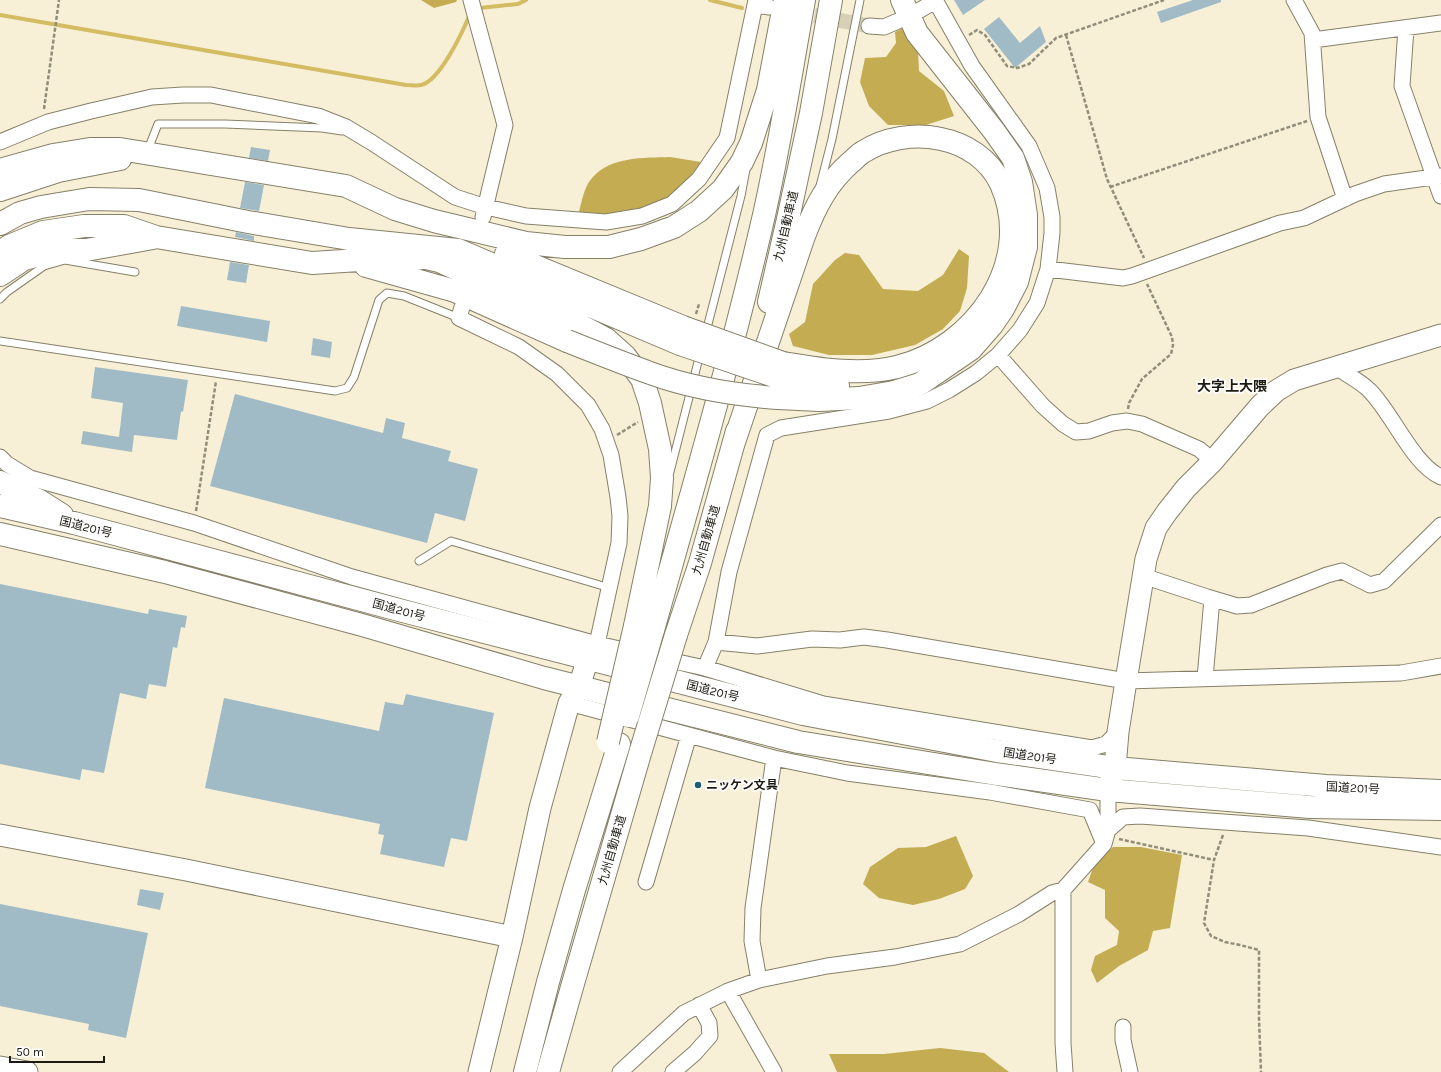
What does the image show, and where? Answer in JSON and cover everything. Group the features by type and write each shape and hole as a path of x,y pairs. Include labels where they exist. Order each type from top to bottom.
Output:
{"highway":[{"name":"九州自動車道","path":"525,1072 644,628 717,404 764,214 787,106 804,0"},
{"name":"九州自動車道","path":"548,1072 641,750 676,635 700,563 733,445 788,219 811,113 830,0"},
{"path":"0,170 53,155 90,148 120,149 346,186 395,209 434,221 526,242 565,247 610,247 641,239 674,227 699,210 723,189 742,162 751,143 768,90 766,3"},
{"path":"434,221 478,244 534,265 682,336 780,380 819,386 876,385 936,372 952,363 971,349 992,325 1003,309 1017,282 1026,247 1026,215 1021,182 1013,158 994,131 917,33 911,5"},
{"path":"351,261 455,291 567,341 651,374 747,396 780,380 819,369 871,371 897,367 920,359 940,348 962,333 977,318 989,301 1000,281 1008,259 1010,238 1010,220 1007,203 1000,184 992,171 981,160 957,144 943,139 924,137 906,138 888,141 863,152 844,168 830,184 815,208 804,236 733,445"},
{"path":"0,190 58,171 146,154"},
{"path":"0,206 9,200 104,162"},
{"path":"0,224 20,213 41,207 89,199 139,200 248,222 349,239 458,250 682,336"},
{"path":"0,253 9,246 43,232 84,226 124,226 156,237 312,264 391,258 439,261"},
{"path":"0,275 24,259 59,250 86,250 156,237"},
{"path":"349,239 439,261 564,317 606,339 625,356 642,380 650,403 660,449 662,478 660,506 644,628"},
{"path":"0,482 40,500 74,523"},
{"name":"国道201号","path":"0,506 74,523 399,610 593,652 803,714 997,751 1115,768 1326,786 1441,791"},
{"name":"国道201号","path":"0,534 165,572 362,624 544,678 574,694 798,742 996,774 1108,790 1310,807 1441,809"},
{"path":"0,545 95,556"},
{"path":"1326,786 1377,780 1441,778"},
{"path":"1310,807 1347,816 1441,820"}],"street":[{"path":"471,0 505,125 485,212"},
{"path":"705,668 716,642 729,572 767,435 781,428 889,412 927,401 949,390 976,373 998,355 1020,330 1037,303 1048,269 1052,233 1052,217 1047,188 1029,146 976,72 935,0 911,5"},
{"path":"1294,0 1312,33 1318,117 1345,199"},
{"path":"0,142 41,126 90,111 152,98 183,95 212,95 318,116 346,127 455,197 485,212 606,222 642,216 672,204 699,179 727,138 766,3"},
{"path":"869,26 884,26 898,21"},
{"path":"1313,40 1441,23"},
{"path":"1406,28 1402,86 1438,176 1441,196"},
{"path":"1048,269 1123,278 1145,272 1280,223 1304,218 1355,194 1384,184 1438,176"},
{"path":"460,312 519,347 557,374 588,405 602,429 611,455 620,516 619,543 610,588 593,652 574,694 540,808 512,937 479,1072"},
{"path":"1106,837 1108,790 1115,768 1118,732 1146,559 1156,528 1186,488 1213,461 1245,421 1276,391 1294,380 1441,335"},
{"path":"998,355 1044,406 1063,424 1076,432 1088,431 1112,423 1127,421 1142,424 1199,449 1213,461"},
{"path":"1336,367 1369,390 1422,462 1436,475 1441,477"},
{"path":"0,457 7,464 30,478 194,523 352,577 593,652 705,668 823,704 1092,748 1106,744 1118,732"},
{"path":"1143,576 1237,606 1251,605 1327,575 1342,571 1370,585 1384,581 1441,525"},
{"path":"1205,678 1212,599"},
{"path":"716,642 757,646 812,639 840,640 864,637 1126,681 1401,673 1441,666"},
{"path":"574,694 689,735 774,758 847,773 990,792 1090,810 1106,837"},
{"path":"646,882 689,735"},
{"path":"759,980 752,942 753,908 774,758"},
{"path":"620,1072 684,1013 728,992 759,980 827,966 895,956 960,944 1020,914 1052,893 1063,890 1123,817 1129,816 1308,828 1441,847"},
{"path":"0,836 186,870 512,937"},
{"path":"1063,890 1063,1043 1065,1072"},
{"path":"728,992 774,1072"},
{"path":"673,1072 695,1053 710,1036 709,1023 699,1006"},
{"path":"1123,1027 1123,1040 1130,1072"},
{"path":"0,1067 27,1072"}],"lane":[{"path":"815,208 832,140 860,0"},
{"path":"146,154 158,124 225,124 315,128 357,134"},
{"path":"660,506 741,196 751,143"},
{"path":"0,299 6,292 44,266 65,260 135,272"},
{"path":"0,341 217,372 335,391 347,388 354,377 379,300 386,293 404,296 460,312"},
{"path":"419,561 451,541 610,588"}],"path":[{"path":"41,126 59,0"},
{"path":"958,41 977,30 985,35 1007,66 1017,68 1028,64 1056,38 1164,0"},
{"path":"1066,35 1107,179 1174,345 1171,354 1142,379 1129,403 1127,421"},
{"path":"1110,187 1318,117"},
{"path":"194,523 217,372"},
{"path":"1228,822 1214,860 1204,923 1211,936 1225,942 1259,950 1261,1072"},
{"path":"1106,837 1128,840 1214,860"}],"shaded area":[{"path":"421,0 457,0 456,2 434,8"},
{"path":"903,28 918,50 919,71 944,91 954,116 926,125 888,125 869,106 860,82 865,58 886,57 896,43 895,32"},
{"path":"670,157 701,162 687,181 668,198 636,212 604,216 579,212 589,182 600,171 618,162 628,160 639,158"},
{"path":"959,249 969,256 967,288 960,311 943,329 915,345 872,355 829,355 793,346 789,334 805,322 813,284 835,260 845,253 859,255 883,289 918,291 943,275"},
{"path":"956,836 973,876 965,889 939,899 913,905 879,898 863,884 870,867 898,848 926,847"},
{"path":"1113,847 1141,847 1182,855 1170,928 1153,931 1148,950 1119,966 1097,983 1091,970 1095,956 1117,945 1119,931 1105,918 1105,890 1088,882 1094,865"},
{"path":"940,1048 984,1053 1009,1072 837,1072 829,1054 884,1054"}],"building":[{"path":"954,0 985,0 963,15"},
{"path":"1193,0 1221,0 1221,2 1161,23 1157,12"},
{"path":"999,17 1020,43 1040,26 1046,42 1015,68 984,29"},
{"path":"251,147 270,150 268,161 249,158"},
{"path":"245,182 264,185 259,211 240,208"},
{"path":"236,232 254,236 254,241 235,237"},
{"path":"230,262 249,265 246,283 227,280"},
{"path":"181,306 270,321 267,342 177,326"},
{"path":"313,338 332,342 330,358 311,355"},
{"path":"95,367 188,380 183,412 181,411 177,440 134,435 132,452 81,444 83,431 119,437 123,403 91,398"},
{"path":"235,394 383,433 386,418 405,423 402,438 451,451 448,461 478,469 465,521 435,513 427,543 210,486"},
{"path":"0,584 148,614 149,609 187,616 185,628 181,627 177,648 173,647 166,687 149,684 146,699 120,693 104,773 82,769 80,780 0,764"},
{"path":"406,694 494,713 467,841 451,838 444,867 380,854 384,835 378,834 380,824 205,788 224,698 379,731 385,702 403,705"},
{"path":"140,889 164,893 160,910 137,905"},
{"path":"0,904 148,933 126,1038 88,1030 89,1024 0,1006"}],"waterway":[{"path":"477,9 518,4 526,0"},
{"path":"710,0 742,8"},
{"path":"0,15 406,85 421,85 436,75 443,65 462,32 470,14"}],"tunnel":[{"path":"792,11 869,26"}],"place":[{"name":"ニッケン文具","path":"698,785"}],"district":[{"name":"大字上大隈","path":"1232,386"}]}
